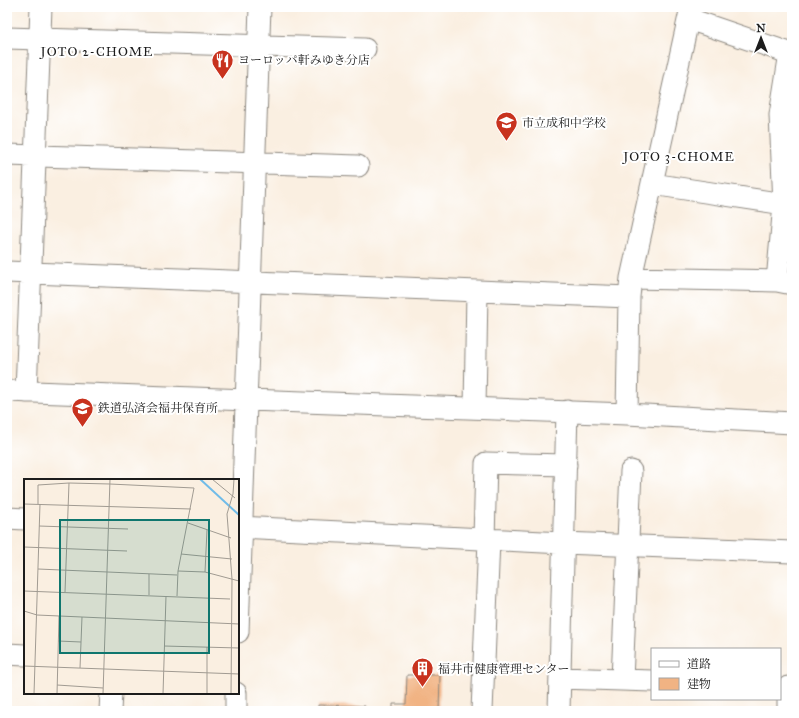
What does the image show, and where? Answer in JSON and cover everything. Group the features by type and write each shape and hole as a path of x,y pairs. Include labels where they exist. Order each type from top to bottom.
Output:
{"street":[{"path":"41,7 31,273 17,392 627,414 792,423"},
{"path":"239,580 260,7"},
{"path":"7,272 476,291 630,288 785,282 788,204 780,115 791,54 690,13 630,288 627,414"},
{"path":"7,38 365,49"},
{"path":"7,155 358,166"},
{"path":"652,184 788,204"},
{"path":"475,408 476,291"},
{"path":"559,711 567,412"},
{"path":"482,711 487,540 486,463 566,465"},
{"path":"622,680 631,471"},
{"path":"7,518 24,519"},
{"path":"240,527 487,540 792,552"},
{"path":"7,654 24,655"},
{"path":"560,678 651,681"},
{"path":"787,687 788,711"},
{"path":"110,711 111,694"},
{"path":"236,694 236,711"}],"building":[{"name":"福井市健康管理センター","path":"407,675 440,675 439,711 393,711 393,704 406,704"},
{"path":"318,705 365,706 365,711 318,711"}],"place":[{"name":"ヨーロッパ軒みゆき分店","path":"222,80"},
{"name":"市立成和中学校","path":"507,142"},
{"name":"鉄道弘済会福井保育所","path":"82,428"},
{"name":"福井市健康管理センター","path":"423,688"}],"district":[{"name":"JOTO 2-CHOME","path":"97,52"},
{"name":"JOTO 3-CHOME","path":"679,157"}]}
